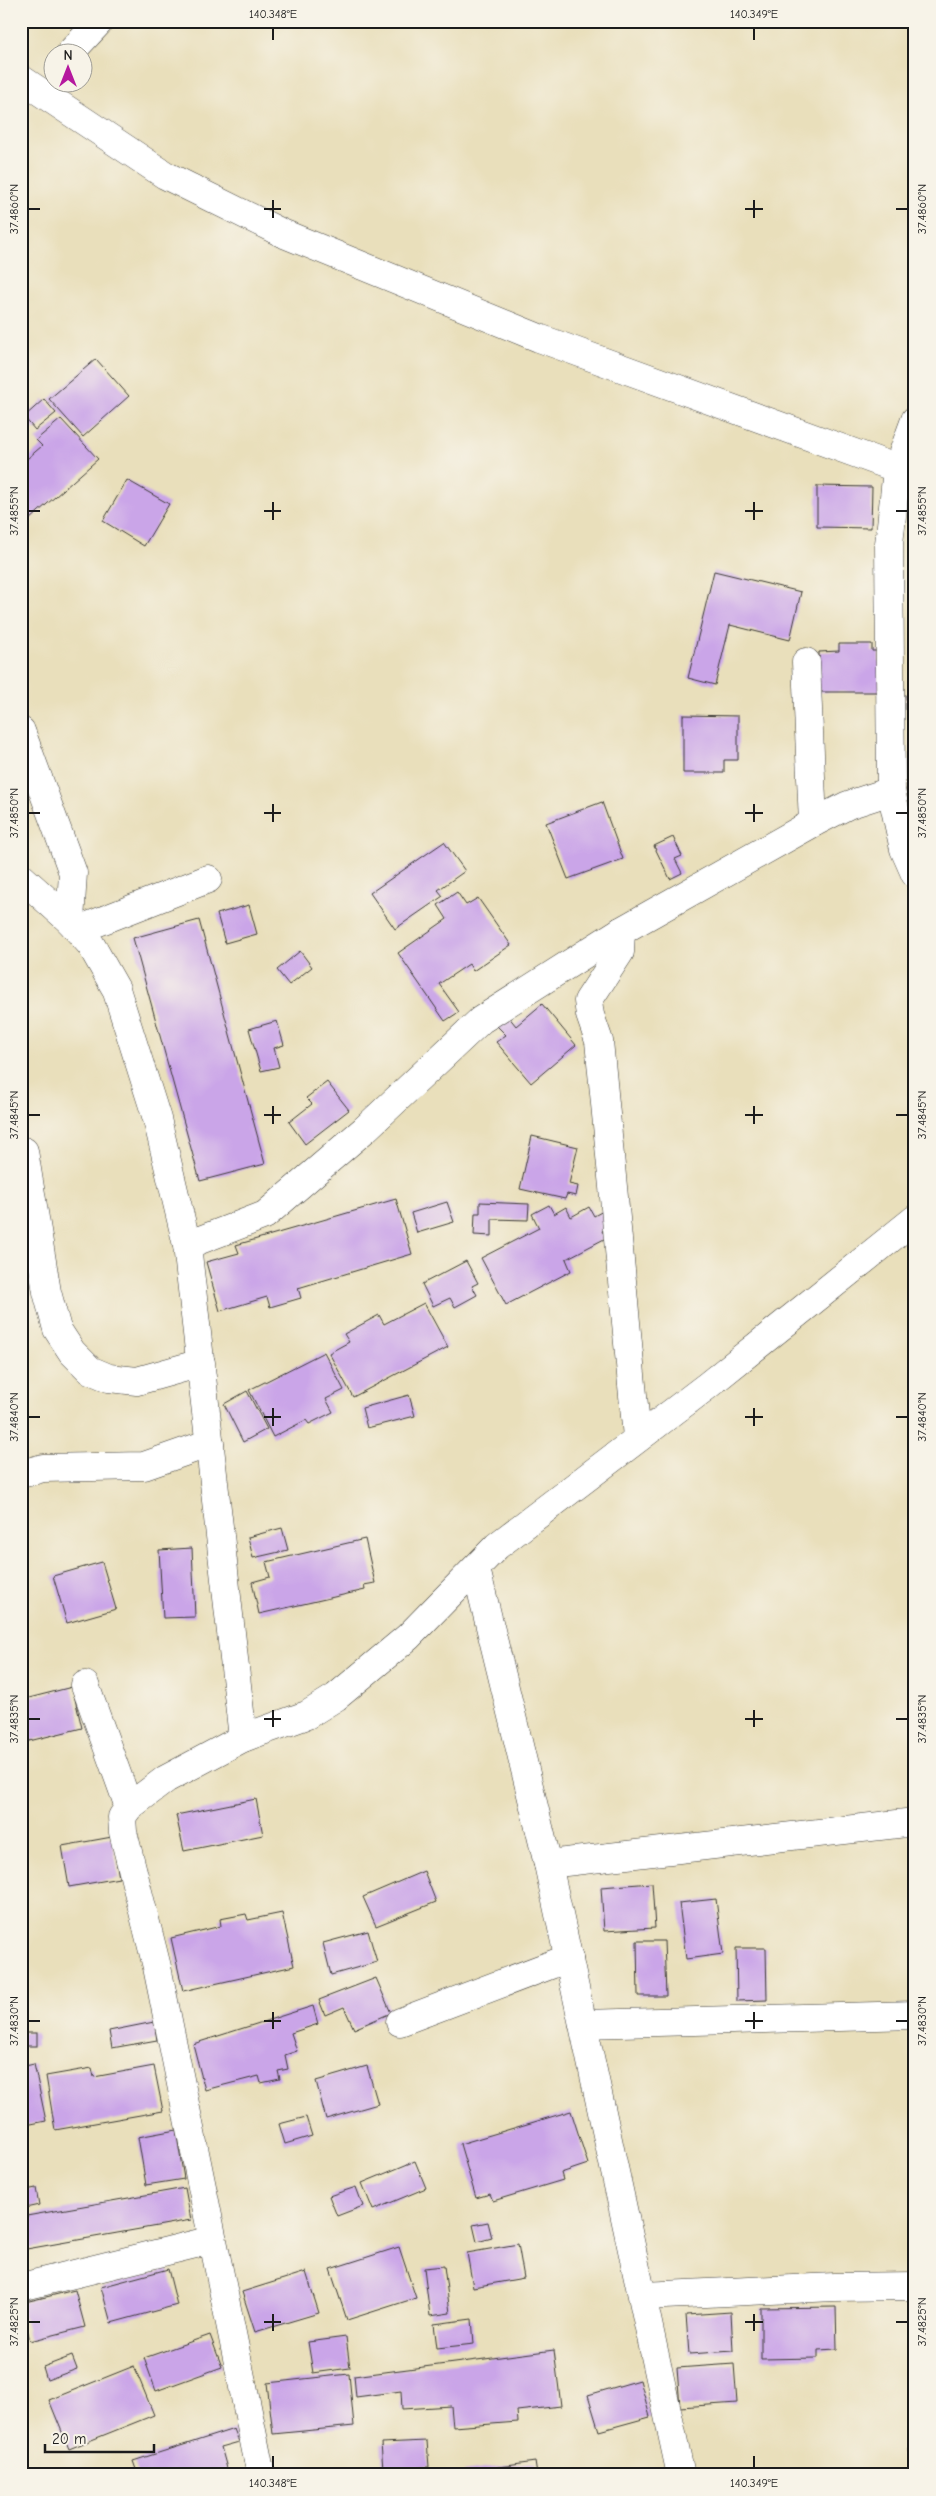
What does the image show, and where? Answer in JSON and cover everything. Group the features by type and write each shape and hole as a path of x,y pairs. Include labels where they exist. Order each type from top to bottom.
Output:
{"street":[{"path":"80,42 100,21"},
{"path":"37,80 165,175 282,233 539,338 906,472"},
{"path":"915,420 906,472 889,544 890,791 904,849 915,874"},
{"path":"806,662 812,823"},
{"path":"21,731 74,873 74,925"},
{"path":"187,1245 264,1214 406,1092 480,1020 621,931 812,823 848,804 890,791"},
{"path":"21,878 74,925 91,945 116,989 157,1118 187,1245 243,1738"},
{"path":"74,925 208,879"},
{"path":"621,931 620,952 588,1001 590,1015 599,1041 637,1437"},
{"path":"24,1150 46,1292 57,1329 72,1352 90,1370 109,1378 136,1381 200,1363"},
{"path":"261,2475 157,1968 123,1832 122,1817 129,1807 166,1779 243,1738 307,1715 336,1697 408,1637 497,1546 637,1437 707,1386 915,1219"},
{"path":"21,1474 43,1468 144,1466 210,1443"},
{"path":"476,1569 548,1864 681,2475"},
{"path":"85,1686 129,1807"},
{"path":"548,1864 915,1822"},
{"path":"400,2022 569,1958"},
{"path":"583,2024 915,2015"},
{"path":"21,2287 212,2240"},
{"path":"643,2296 834,2287 915,2286"}],"building":[{"path":"96,359 129,396 83,437 49,399"},
{"path":"44,399 56,413 35,430 24,417"},
{"path":"61,419 98,459 21,527 21,464 42,446 36,440"},
{"path":"127,480 169,504 144,546 103,521"},
{"path":"817,486 872,487 871,528 817,527"},
{"path":"714,571 801,592 790,640 730,625 715,685 688,678"},
{"path":"839,644 872,644 872,651 879,651 880,692 819,692 819,652 839,651"},
{"path":"915,694 915,752 912,752 906,695"},
{"path":"683,715 738,716 738,760 724,760 724,773 683,773"},
{"path":"602,802 623,859 568,879 546,823"},
{"path":"673,837 682,856 675,859 682,873 670,879 654,846"},
{"path":"444,842 465,871 438,890 443,896 395,929 370,893"},
{"path":"457,892 466,905 478,898 511,945 473,971 469,964 439,984 459,1012 445,1021 398,953 447,919 438,905"},
{"path":"249,905 257,934 225,943 217,914"},
{"path":"199,920 265,1164 200,1181 133,938"},
{"path":"300,951 312,967 289,985 277,970"},
{"path":"542,1004 576,1045 531,1083 496,1042 506,1035 497,1026 508,1016 516,1026"},
{"path":"277,1021 284,1045 274,1048 279,1067 261,1071 249,1029"},
{"path":"327,1082 349,1110 305,1144 289,1122 312,1104 306,1098"},
{"path":"532,1136 578,1147 569,1184 578,1186 576,1196 567,1194 565,1199 520,1189"},
{"path":"396,1199 412,1254 298,1288 301,1298 270,1307 267,1297 220,1311 206,1262 239,1253 236,1245"},
{"path":"447,1202 454,1222 417,1233 411,1213"},
{"path":"480,1202 529,1204 528,1220 492,1219 492,1236 474,1235 475,1213 480,1213"},
{"path":"549,1205 554,1214 566,1207 571,1217 589,1207 594,1216 605,1210 612,1225 602,1231 606,1238 566,1259 571,1271 506,1305 481,1258 539,1228 532,1214"},
{"path":"466,1261 478,1283 472,1286 477,1295 455,1307 450,1298 433,1306 422,1284"},
{"path":"424,1303 448,1347 353,1397 329,1353 349,1342 344,1334 379,1315 384,1324"},
{"path":"324,1352 344,1390 326,1399 333,1412 309,1424 306,1420 273,1437 249,1390"},
{"path":"247,1391 267,1429 243,1442 224,1404"},
{"path":"409,1395 415,1416 367,1428 362,1408"},
{"path":"282,1528 288,1550 253,1558 248,1537"},
{"path":"365,1539 375,1583 364,1585 365,1590 259,1614 252,1582 270,1577 266,1562"},
{"path":"192,1548 195,1617 163,1618 159,1550"},
{"path":"102,1562 116,1609 67,1623 53,1576"},
{"path":"72,1687 82,1728 21,1743 21,1700"},
{"path":"256,1799 263,1835 184,1851 176,1815"},
{"path":"112,1837 119,1878 69,1887 62,1846"},
{"path":"424,1871 436,1902 376,1926 363,1897"},
{"path":"652,1883 655,1928 604,1931 601,1887"},
{"path":"716,1899 723,1954 686,1959 679,1903"},
{"path":"282,1913 294,1966 183,1991 171,1938 221,1926 220,1919 246,1914 248,1920"},
{"path":"368,1931 377,1962 331,1975 323,1943"},
{"path":"637,1941 664,1941 666,1996 638,1996"},
{"path":"736,1948 766,1948 767,2000 737,2001"},
{"path":"376,1978 391,2013 354,2029 344,2007 325,2015 319,2000"},
{"path":"313,2006 318,2024 291,2033 297,2051 285,2055 288,2069 278,2071 280,2079 261,2083 259,2076 205,2090 193,2044"},
{"path":"154,2022 157,2040 112,2048 109,2031"},
{"path":"21,2033 37,2033 37,2046 21,2046"},
{"path":"34,2064 46,2121 21,2126 21,2067"},
{"path":"154,2066 163,2111 55,2130 46,2076 92,2068 94,2077"},
{"path":"367,2066 378,2104 326,2119 316,2081"},
{"path":"571,2111 588,2164 561,2173 563,2180 493,2201 490,2194 476,2198 460,2144"},
{"path":"306,2117 312,2136 285,2144 279,2124"},
{"path":"176,2130 184,2179 146,2185 138,2137"},
{"path":"415,2161 426,2188 373,2210 362,2183"},
{"path":"356,2187 363,2206 337,2216 329,2196"},
{"path":"36,2188 39,2205 21,2209 21,2191"},
{"path":"185,2188 191,2220 21,2250 21,2217"},
{"path":"488,2222 492,2238 477,2242 473,2225"},
{"path":"518,2244 524,2278 473,2287 467,2253"},
{"path":"399,2247 416,2298 347,2320 330,2269"},
{"path":"444,2266 450,2313 430,2316 424,2268"},
{"path":"168,2269 177,2305 111,2323 101,2287"},
{"path":"306,2272 319,2313 255,2332 242,2292"},
{"path":"75,2290 85,2327 30,2341 21,2303"},
{"path":"836,2307 837,2349 818,2350 818,2358 761,2359 761,2308"},
{"path":"731,2312 733,2351 689,2354 686,2315"},
{"path":"472,2319 474,2344 437,2348 434,2324"},
{"path":"210,2335 222,2367 156,2391 144,2358"},
{"path":"346,2337 350,2368 313,2373 308,2342"},
{"path":"554,2350 561,2406 517,2411 518,2422 453,2427 451,2406 402,2409 401,2391 356,2397 354,2376"},
{"path":"72,2356 77,2369 47,2380 43,2367"},
{"path":"734,2364 737,2403 680,2407 677,2368"},
{"path":"134,2366 154,2415 69,2449 49,2400"},
{"path":"349,2374 354,2426 273,2434 267,2383"},
{"path":"640,2380 650,2417 599,2431 588,2395"},
{"path":"234,2429 239,2442 221,2447 228,2472 219,2475 138,2475 133,2461"},
{"path":"427,2441 429,2467 383,2469 381,2443"},
{"path":"915,2448 915,2475 898,2475 912,2472 909,2449"},
{"path":"535,2462 537,2475 465,2475 464,2472"}]}
